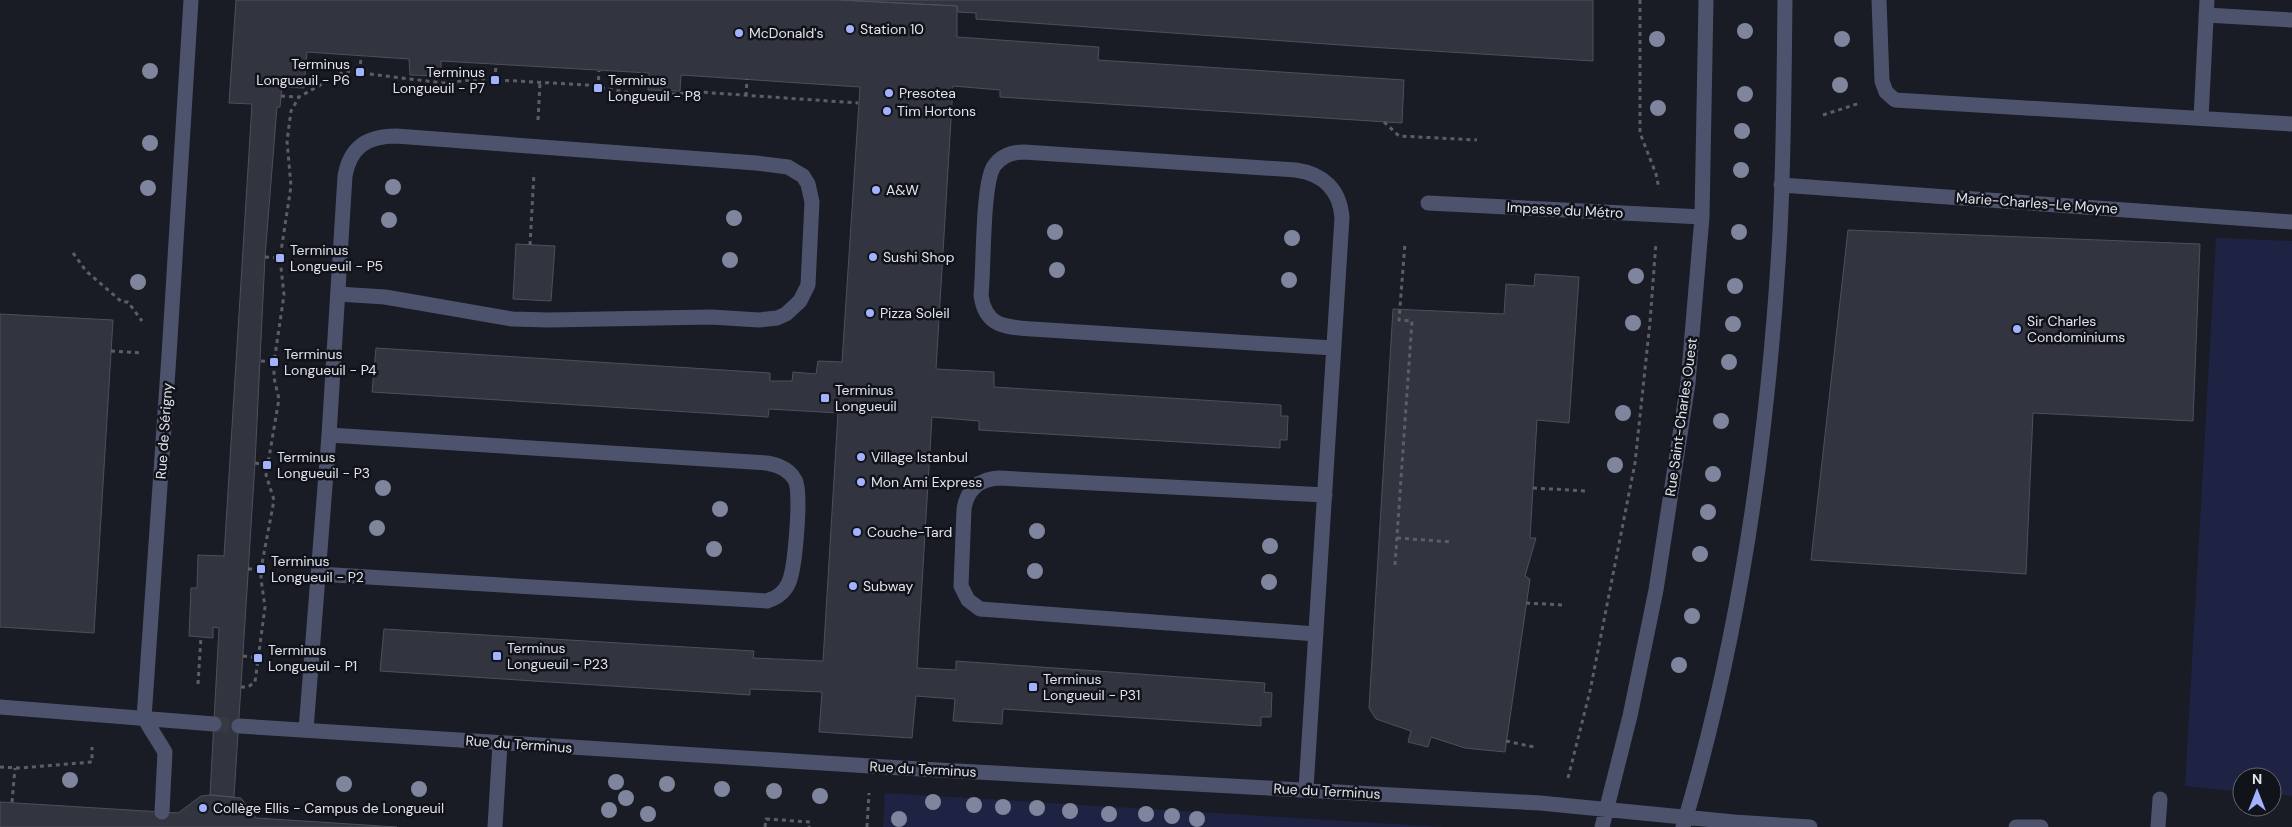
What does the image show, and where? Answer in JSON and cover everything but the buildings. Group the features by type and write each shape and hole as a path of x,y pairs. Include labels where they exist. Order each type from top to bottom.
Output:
{"street":[{"name":"Rue de Sérigny","path":"144,718 191,0"},
{"name":"Rue Saint-Charles Ouest","path":"1602,827 1644,651 1688,383 1702,217 1706,0"},
{"path":"1685,822 1721,675 1751,514 1768,381 1777,280 1785,0"},
{"path":"1879,0 1882,81 1886,92 1896,100 2292,124"},
{"path":"2201,118 2207,7 2292,20"},
{"path":"306,730 329,435 346,167 356,150 372,139 381,136 782,166 796,171 803,176 811,192 808,285 805,294 794,308 777,318 758,320 711,317 512,319 385,297 338,294"},
{"path":"1306,789 1316,634 1333,348 1341,208 1334,190 1318,176 1296,170 1024,152 1015,152 1007,155 994,166 988,185 981,295 985,311 989,317 1002,326 1333,348"},
{"name":"Marie-Charles-Le Moyne","path":"1781,185 2292,222"},
{"name":"Impasse du Métro","path":"1428,202 1702,217"},
{"path":"318,574 767,601 781,594 790,581 799,498 796,481 791,474 777,465 767,463 329,435"},
{"path":"1316,634 980,609 968,600 961,586 964,509 965,500 974,486 989,479 999,478 1324,495"},
{"path":"0,708 214,724"},
{"path":"144,718 165,752 162,812"},
{"name":"Rue du Terminus","path":"239,726 500,744 1540,803 1607,810 1685,822 1734,822 1810,827"},
{"path":"495,827 500,744"},
{"path":"2158,827 2160,799"},
{"path":"2016,827 2041,827"}],"path":[{"path":"1640,0 1640,133 1656,174 1659,193"},
{"path":"360,72 361,56"},
{"path":"495,80 496,64"},
{"path":"241,687 248,687 255,682 265,607 260,579 274,500 266,475 279,399 274,378 274,362 284,295 280,258 290,186 287,141 291,112 299,98 345,71 443,83 480,79 587,85 648,96 699,92 858,103"},
{"path":"598,88 599,71"},
{"path":"746,96 747,79"},
{"path":"281,96 299,98"},
{"path":"1822,115 1857,104"},
{"path":"1384,122 1399,136 1477,140"},
{"path":"1580,733 1620,546 1635,463 1650,322 1656,235"},
{"path":"1395,565 1412,321 1399,320 1405,243"},
{"path":"73,253 86,271 122,302 128,302 143,322"},
{"path":"265,257 280,258"},
{"path":"111,351 144,353"},
{"path":"260,361 274,362"},
{"path":"255,464 267,465"},
{"path":"1533,488 1587,491"},
{"path":"1397,538 1452,542"},
{"path":"248,568 262,569"},
{"path":"1526,603 1563,605"},
{"path":"198,684 201,637"},
{"path":"243,656 258,658"},
{"path":"1506,741 1534,747"},
{"path":"0,767 15,768 92,762 92,747"},
{"path":"12,802 15,768"},
{"path":"867,827 869,792"},
{"path":"765,827 766,819 810,822 809,827"}],"shaded area":[{"path":"2216,238 2292,241 2292,796 2282,795 2282,767 2232,767 2232,791 2185,786"},
{"path":"885,793 1445,827 883,827"}],"tunnel":[{"path":"214,724 239,726"}],"place":[{"name":"Station 10","path":"850,29"},
{"name":"McDonald's","path":"739,33"},
{"name":"Terminus Longueuil - P6","path":"360,72"},
{"name":"Terminus Longueuil - P7","path":"495,80"},
{"name":"Terminus Longueuil - P8","path":"598,88"},
{"name":"Presotea","path":"889,93"},
{"name":"Tim Hortons","path":"887,111"},
{"name":"A&W","path":"876,190"},
{"name":"Sushi Shop","path":"873,257"},
{"name":"Terminus Longueuil - P5","path":"280,258"},
{"name":"Pizza Soleil","path":"870,313"},
{"name":"Sir Charles Condominiums","path":"2017,329"},
{"name":"Terminus Longueuil - P4","path":"274,362"},
{"name":"Terminus Longueuil","path":"825,398"},
{"name":"Village Istanbul","path":"861,457"},
{"name":"Terminus Longueuil - P3","path":"267,465"},
{"name":"Mon Ami Express","path":"861,482"},
{"name":"Couche-Tard","path":"857,532"},
{"name":"Terminus Longueuil - P2","path":"261,569"},
{"name":"Subway","path":"853,586"},
{"name":"Terminus Longueuil - P23","path":"497,656"},
{"name":"Terminus Longueuil - P1","path":"258,658"},
{"name":"Terminus Longueuil - P31","path":"1033,687"},
{"name":"Collège Ellis - Campus de Longueuil","path":"203,808"}]}
